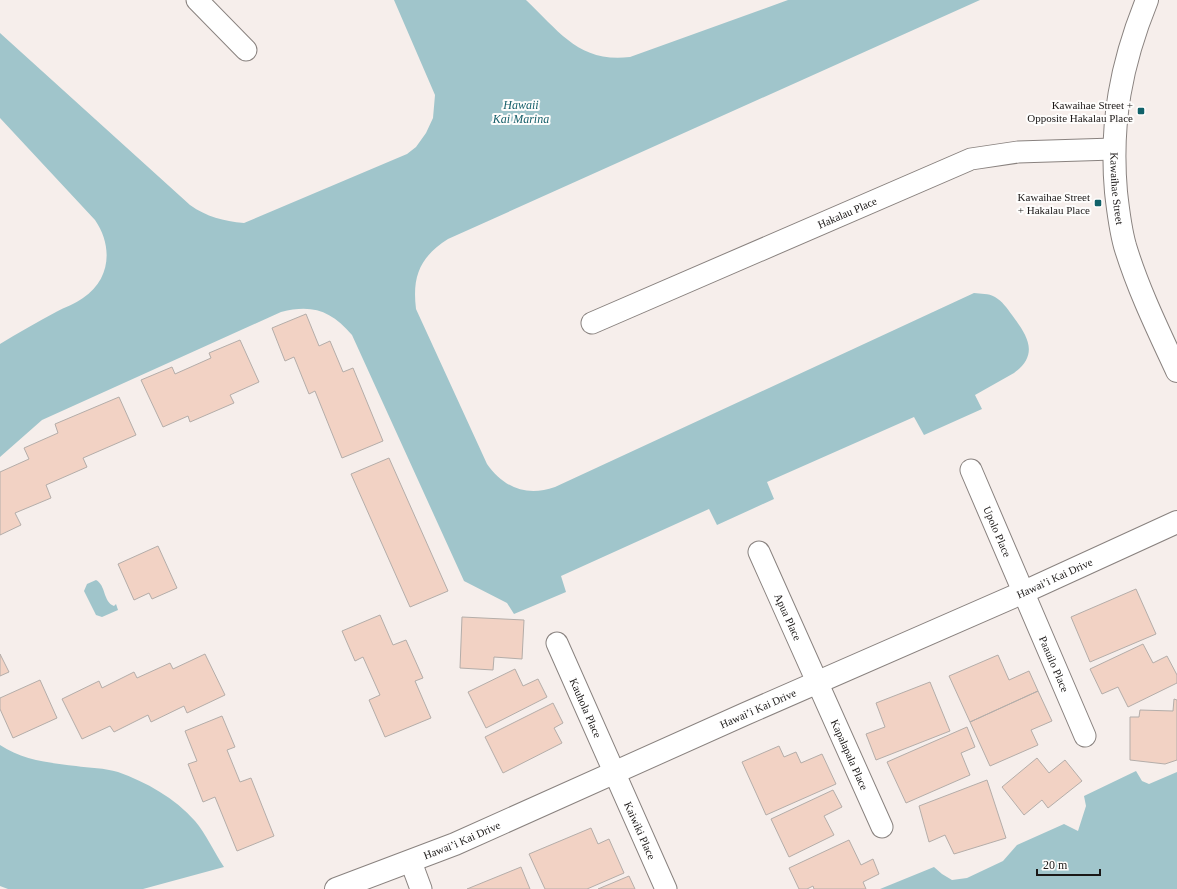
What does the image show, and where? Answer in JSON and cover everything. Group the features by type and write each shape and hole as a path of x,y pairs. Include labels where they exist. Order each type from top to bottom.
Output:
{"main road":[{"name":"Kawaihae Street","path":"1147,0 1130,44 1118,102 1113,149 1118,214 1124,244 1142,295 1177,371"},
{"name":"Hawai’i Kai Drive","path":"336,889 410,862 614,773 1024,592 1177,522"}],"street":[{"path":"197,0 246,50"},
{"name":"Hakalau Place","path":"592,323 971,159 1018,152 1113,149"},
{"name":"Upolo Place","path":"972,470 1024,592"},
{"name":"Apua Place","path":"759,552 818,682"},
{"name":"Paauilo Place","path":"1024,592 1085,736"},
{"name":"Kauhola Place","path":"557,643 614,773"},
{"name":"Kapalapala Place","path":"818,682 882,827"},
{"name":"Kaiwiki Place","path":"614,773 666,889"},
{"path":"410,862 421,889"}],"water":[{"name":"Hawaii Kai Marina","path":"394,0 526,0 560,34 572,43 597,55 612,58 630,57 788,0 980,0 448,239 431,253 420,268 417,277 415,287 416,309 487,464 501,479 509,484 517,488 535,491 555,487 974,293 987,294 995,297 1006,307 1026,337 1029,352 1027,359 1014,373 975,395 982,409 924,435 914,417 767,482 774,499 717,525 709,509 561,576 566,592 514,614 507,603 464,581 352,335 337,320 329,315 312,309 281,312 42,420 0,457 0,344 83,298 92,290 104,272 106,251 105,240 95,220 0,118 0,33 190,205 203,213 216,218 244,223 407,154 416,147 426,133 433,118 435,95"},
{"path":"96,580 99,582 110,604 114,606 116,604 118,610 102,617 96,615 84,591 87,584"},
{"path":"0,745 18,754 36,760 118,772 149,786 169,798 195,821 224,867 143,889 8,889 0,886"},
{"path":"1136,771 1142,781 1149,784 1177,772 1177,889 880,889 934,867 952,880 967,878 1003,861 1017,845 1064,824 1078,831 1086,806 1084,796"}],"building":[{"path":"306,314 319,346 330,341 343,372 353,368 383,441 342,458 315,391 309,394 294,357 285,361 272,328"},
{"path":"240,340 259,382 230,395 234,403 190,422 188,416 163,427 141,380 172,367 175,374 211,358 209,353"},
{"path":"119,397 136,435 83,458 87,467 46,485 51,498 15,513 21,525 0,535 0,472 29,459 24,448 58,433 55,424"},
{"path":"389,458 448,591 410,607 351,474"},
{"path":"158,546 177,588 152,599 149,593 134,600 118,564"},
{"path":"1136,589 1156,634 1090,662 1071,617"},
{"path":"380,615 393,645 406,640 423,678 415,681 431,718 385,737 369,700 380,695 363,657 355,661 342,631"},
{"path":"462,617 524,620 522,659 494,657 493,670 460,668"},
{"path":"1143,644 1153,663 1167,656 1177,675 1177,683 1128,707 1118,687 1102,694 1090,669"},
{"path":"0,654 9,672 0,676"},
{"path":"205,654 225,695 187,713 184,706 151,722 148,715 114,732 110,726 82,739 62,699 99,681 102,688 134,672 137,678 170,663 173,669"},
{"path":"998,655 1009,680 1029,671 1038,691 970,722 949,676"},
{"path":"515,669 523,686 538,679 547,697 486,728 468,692"},
{"path":"40,680 57,718 13,738 0,709 0,698"},
{"path":"930,682 950,731 876,760 866,734 885,727 876,703"},
{"path":"1038,691 1052,721 1031,730 1038,745 990,766 970,722"},
{"path":"1174,699 1177,700 1177,760 1165,764 1130,760 1130,717 1139,717 1140,710 1173,711"},
{"path":"553,703 563,723 554,728 562,743 503,773 485,737"},
{"path":"222,716 235,747 227,750 240,782 251,778 274,836 237,851 215,797 203,802 188,764 197,761 185,731"},
{"path":"967,727 975,747 961,753 970,775 906,803 887,762"},
{"path":"779,746 784,757 796,752 801,763 822,754 836,784 766,815 742,762"},
{"path":"1037,758 1049,773 1065,760 1082,781 1048,808 1042,800 1024,815 1002,787"},
{"path":"987,780 1006,838 954,854 945,835 929,842 919,806"},
{"path":"833,790 842,807 824,816 834,835 789,857 771,819"},
{"path":"591,828 598,844 609,839 624,873 587,889 545,889 529,854"},
{"path":"849,840 861,865 873,859 879,874 863,882 866,889 814,889 813,886 807,889 799,889 789,868"},
{"path":"521,867 530,889 467,889"},
{"path":"629,876 635,889 598,889"}],"place":[{"name":"Kawaihae Street + Opposite Hakalau Place","path":"1141,111"},
{"name":"Kawaihae Street + Hakalau Place","path":"1098,203"}]}
